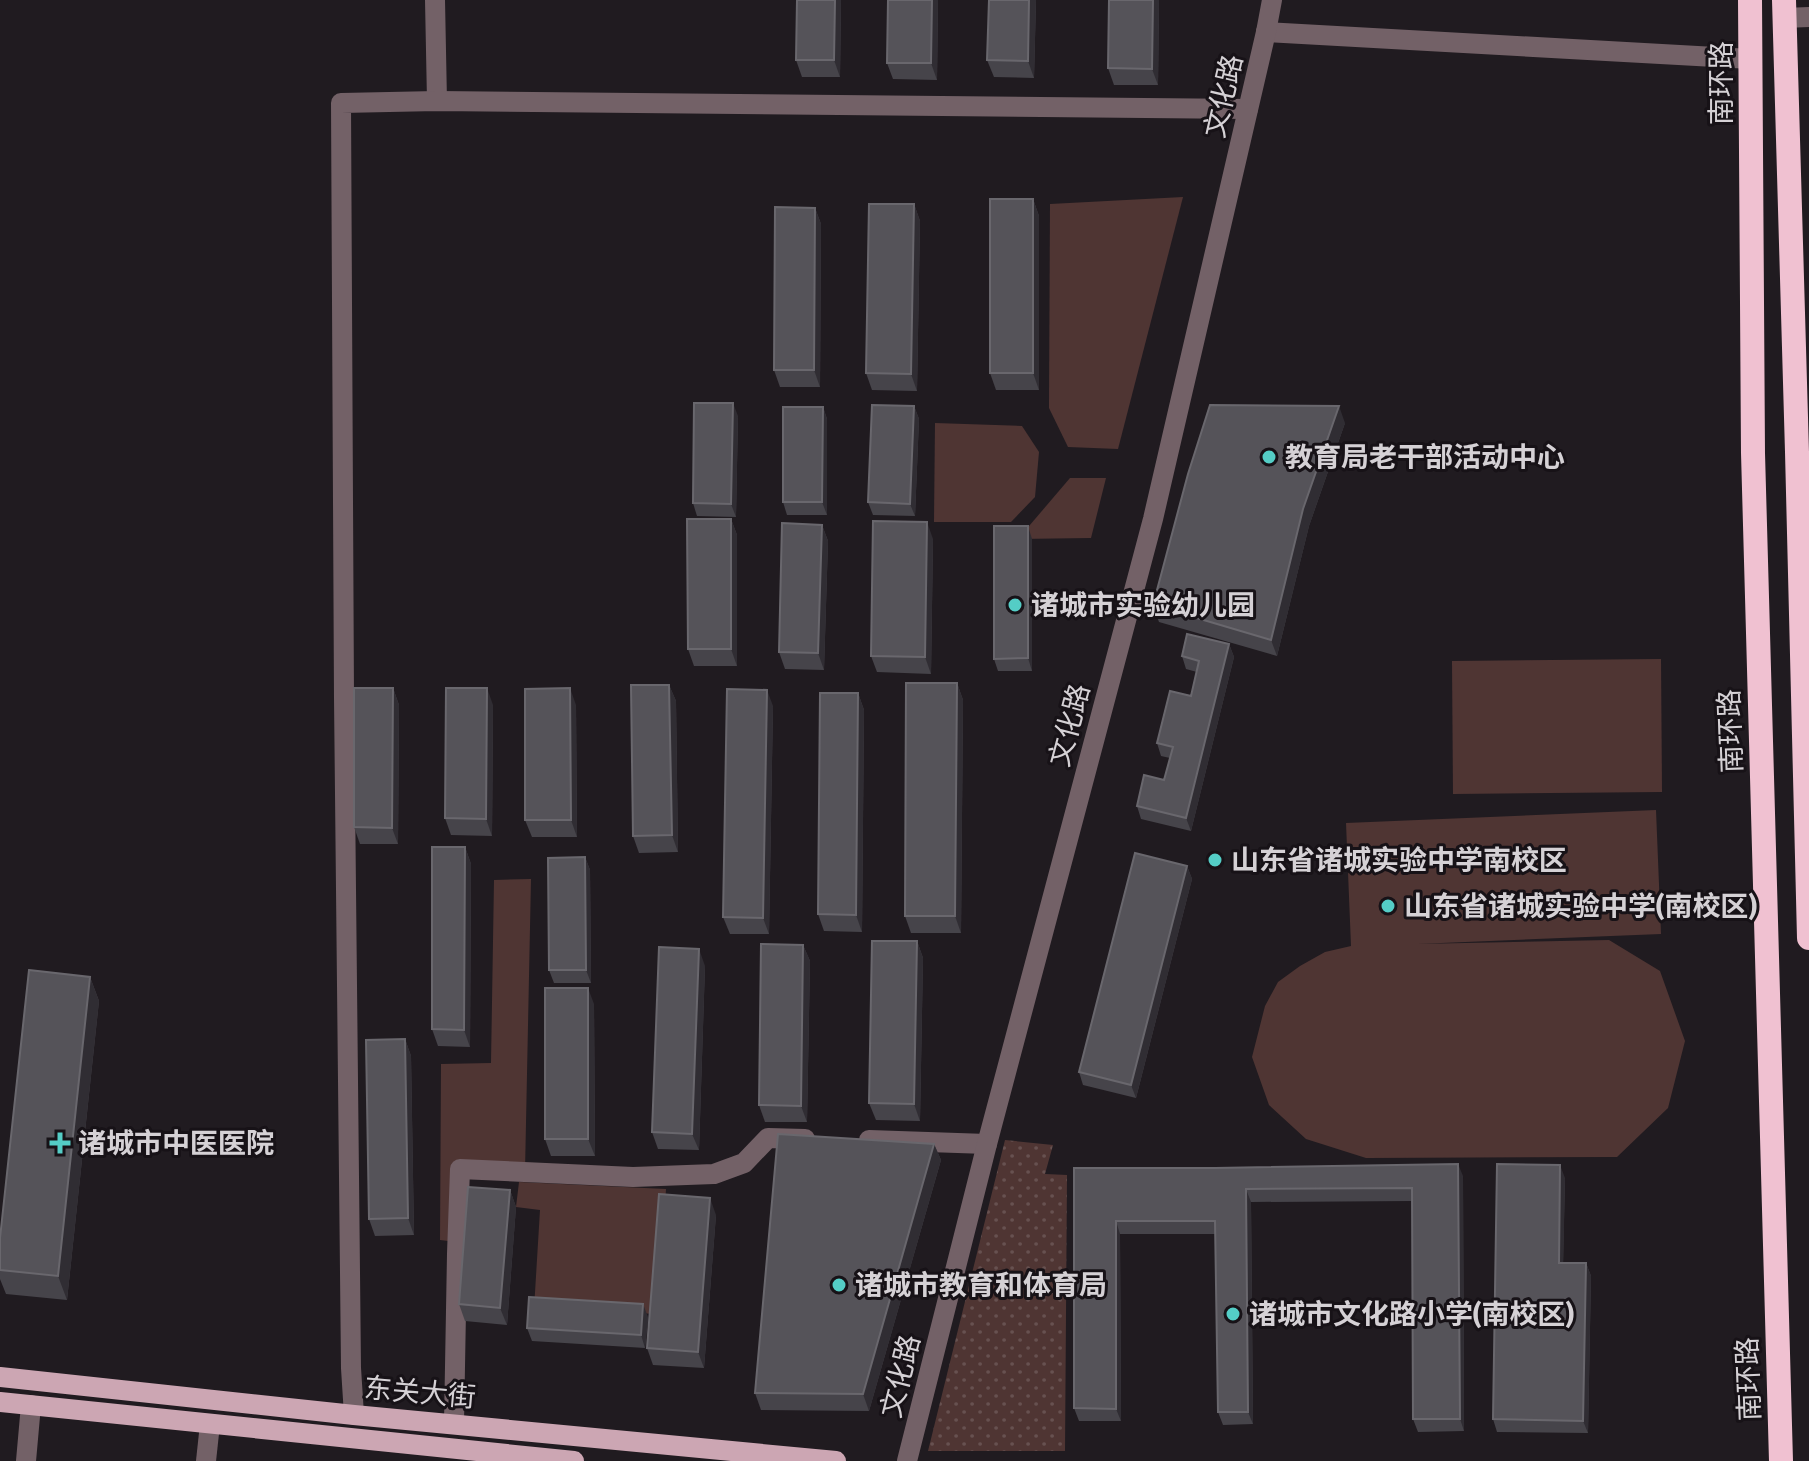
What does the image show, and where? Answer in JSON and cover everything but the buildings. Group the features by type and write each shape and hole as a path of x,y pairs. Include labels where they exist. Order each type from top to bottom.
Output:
{"highway":[{"name":"南环路","path":"1750,0 1753,453 1781,1461"},
{"path":"1784,9 1809,938"}],"main road":[{"name":"东关大街","path":"0,1377 354,1415 836,1461"},
{"name":"东关大街","path":"0,1402 574,1461"}],"street":[{"path":"435,0 437,101"},
{"name":"文化路","path":"907,1461 987,1144 1153,519 1272,0"},
{"path":"1784,9 1809,17"},
{"path":"1266,32 1751,59"},
{"path":"354,1415 344,727 341,103 437,101 1248,109"},
{"path":"454,1423 460,1169 633,1177 714,1174 744,1163 768,1138 987,1144"},
{"path":"26,1461 31,1405"},
{"path":"206,1461 210,1424"}],"shaded area":[{"path":"1183,197 1118,449 1068,447 1049,408 1050,204"},
{"path":"935,423 1022,426 1039,452 1035,497 1011,522 934,522"},
{"path":"1070,478 1106,478 1091,538 1018,539"},
{"path":"1661,659 1662,792 1453,794 1452,661"},
{"path":"1656,810 1661,934 1417,944 1609,940 1660,971 1685,1041 1668,1108 1617,1157 1366,1158 1306,1139 1269,1105 1252,1057 1265,1006 1278,982 1300,966 1325,952 1351,946 1346,823"},
{"path":"531,879 525,1172 461,1169 457,1242 440,1240 441,1064 491,1063 494,880"},
{"path":"1005,1140 1053,1145 1045,1174 1067,1175 1065,1451 928,1451"},
{"path":"519,1182 666,1189 658,1314 534,1309 540,1210 516,1207"}],"place":[{"name":"教育局老干部活动中心","path":"1269,457"},
{"name":"诸城市实验幼儿园","path":"1015,605"},
{"name":"山东省诸城实验中学南校区","path":"1215,860"},
{"name":"山东省诸城实验中学(南校区)","path":"1388,906"},
{"name":"诸城市中医医院","path":"60,1143"},
{"name":"诸城市教育和体育局","path":"839,1285"},
{"name":"诸城市文化路小学(南校区)","path":"1233,1314"}]}
